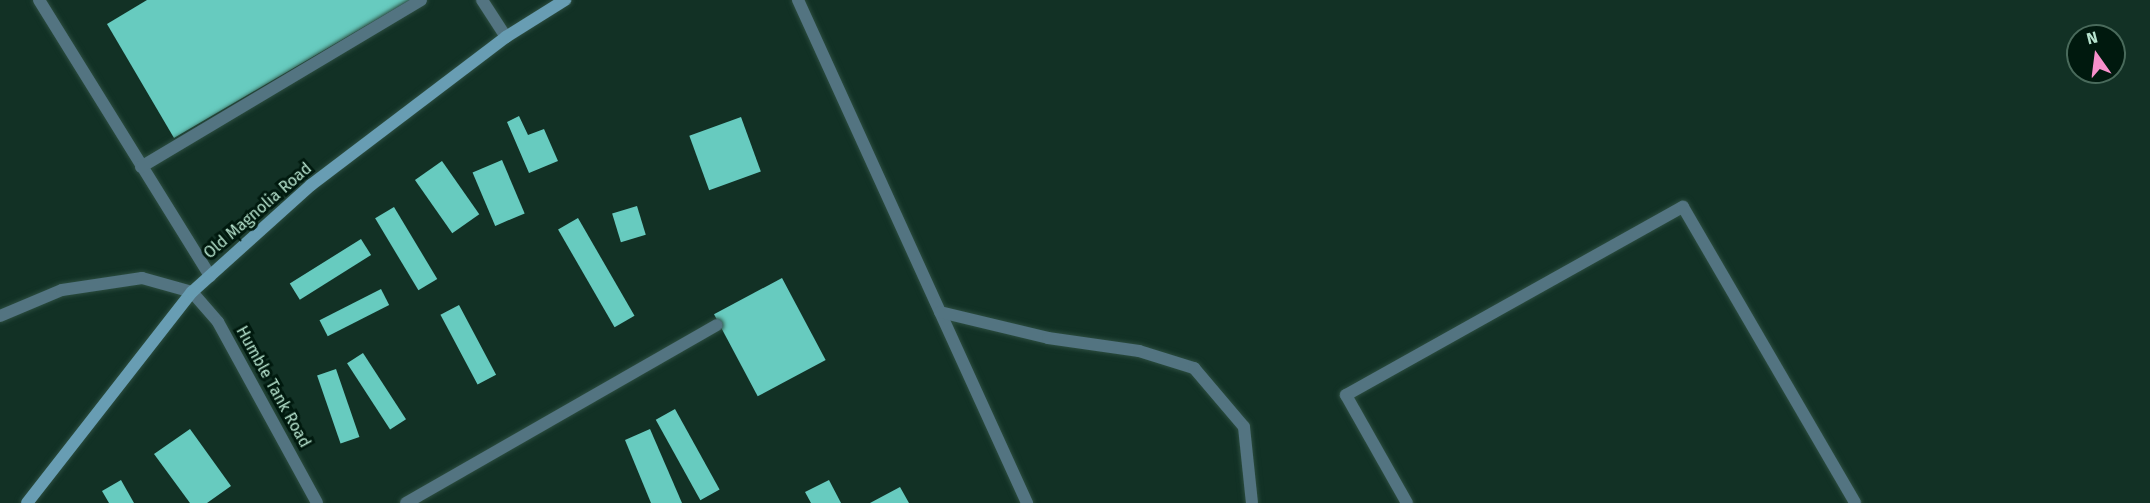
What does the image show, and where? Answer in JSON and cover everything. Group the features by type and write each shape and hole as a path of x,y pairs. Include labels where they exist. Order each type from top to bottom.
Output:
{"street":[{"path":"39,0 210,276"},
{"path":"141,167 421,0"},
{"path":"483,0 506,37"},
{"name":"Old Magnolia Road","path":"27,503 192,292 311,185 506,37 566,0"},
{"path":"798,0 1027,503"},
{"path":"1407,503 1346,395 1683,207 1855,503"},
{"path":"0,316 62,290 142,278 192,292"},
{"name":"Humble Tank Road","path":"192,292 218,322 317,503"},
{"path":"940,312 1048,338 1139,351 1194,368 1244,427 1252,503"},
{"path":"406,503 717,325"}],"building":[{"path":"147,0 410,0 174,138 107,24"},
{"path":"519,116 528,135 544,129 558,161 529,173 507,122"},
{"path":"741,117 761,172 709,190 689,136"},
{"path":"502,160 525,213 495,226 473,173"},
{"path":"442,161 479,214 452,233 415,180"},
{"path":"637,206 646,235 621,242 612,214"},
{"path":"394,207 437,279 418,290 375,218"},
{"path":"578,218 634,316 615,327 558,230"},
{"path":"361,239 371,255 300,300 290,284"},
{"path":"782,278 826,360 758,396 714,314"},
{"path":"381,289 389,305 328,336 320,320"},
{"path":"459,305 496,375 478,385 440,315"},
{"path":"363,353 406,419 390,430 347,363"},
{"path":"336,369 359,437 341,444 317,376"},
{"path":"675,409 720,489 700,500 656,420"},
{"path":"190,429 231,486 207,503 190,503 154,454"},
{"path":"650,429 682,503 651,503 625,440"},
{"path":"121,480 134,503 109,503 102,491"},
{"path":"829,480 841,503 811,503 805,492"},
{"path":"900,487 909,503 870,503"}]}
